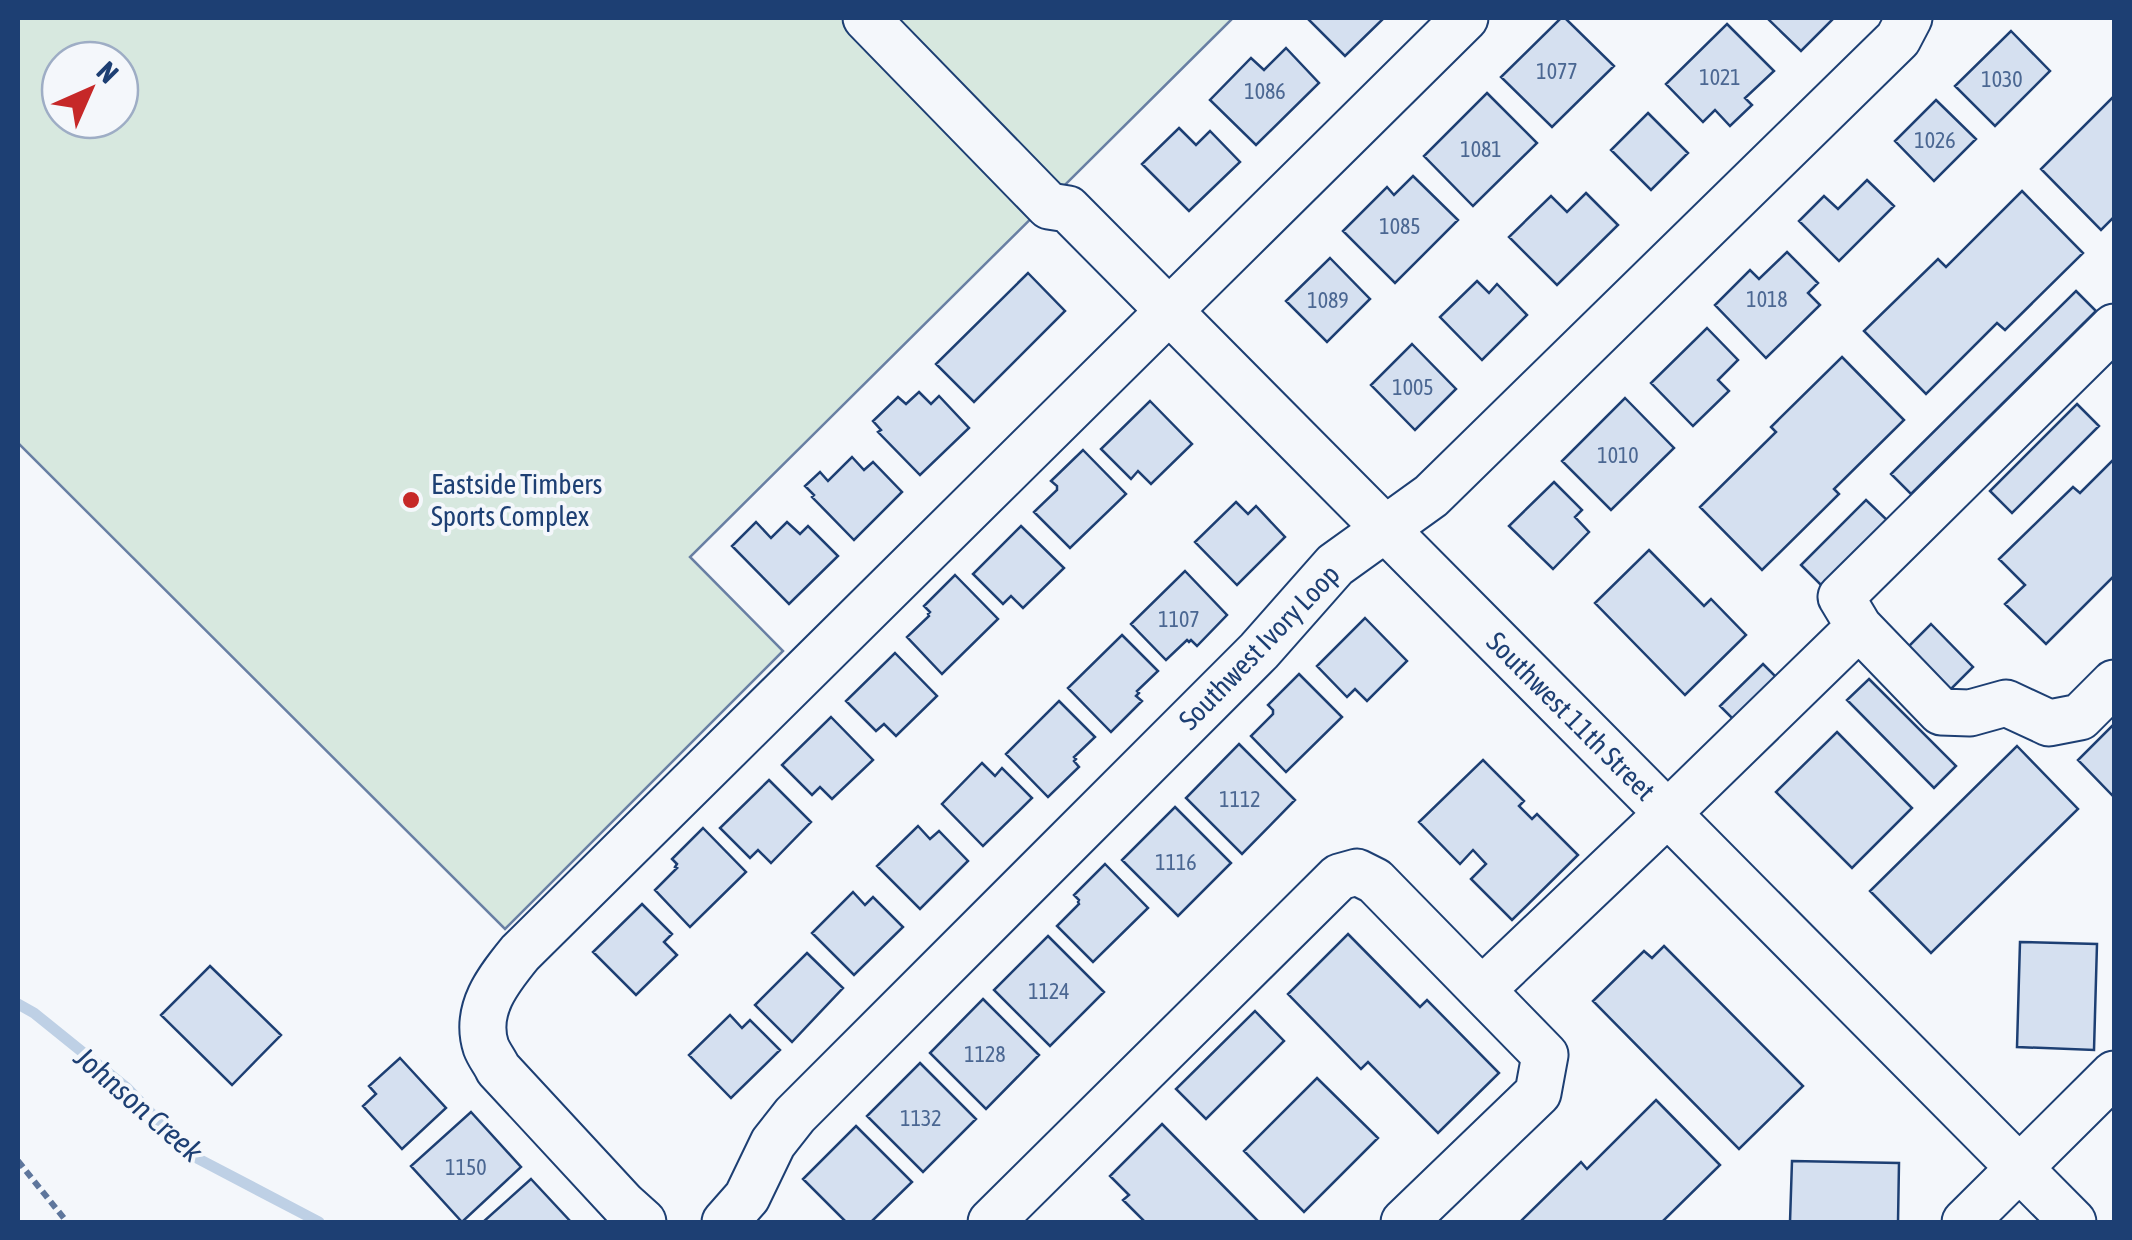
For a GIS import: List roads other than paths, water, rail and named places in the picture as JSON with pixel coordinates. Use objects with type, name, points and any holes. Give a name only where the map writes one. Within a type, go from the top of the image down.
[{"type":"street","name":"Southwest 11th Street","points":[[866,18],[1048,206],[1068,209],[2073,1222]]},
{"type":"street","points":[[643,1222],[498,1069],[486,1046],[483,1014],[493,986],[520,952],[1465,18]]},
{"type":"street","name":"Southwest Ivory Loop","points":[[725,1222],[746,1196],[772,1144],[795,1115],[1259,652],[1335,565],[1431,496],[1898,38],[1908,18]]},
{"type":"street","points":[[2114,327],[1841,597],[1859,628],[1941,712],[1970,713],[2006,703],[2049,723],[2080,716],[2114,682]]},
{"type":"street","points":[[1482,990],[1859,628]]},
{"type":"street","points":[[992,1222],[1339,877],[1357,872],[1375,881],[1545,1054],[1538,1092],[1404,1222]]},
{"type":"street","points":[[1965,1222],[2114,1074]]},
{"type":"waterway","name":"Johnson Creek","points":[[18,1004],[127,1088],[191,1155],[319,1222]]},
{"type":"place","name":"Eastside Timbers Sports Complex","points":[[411,500]]}]
